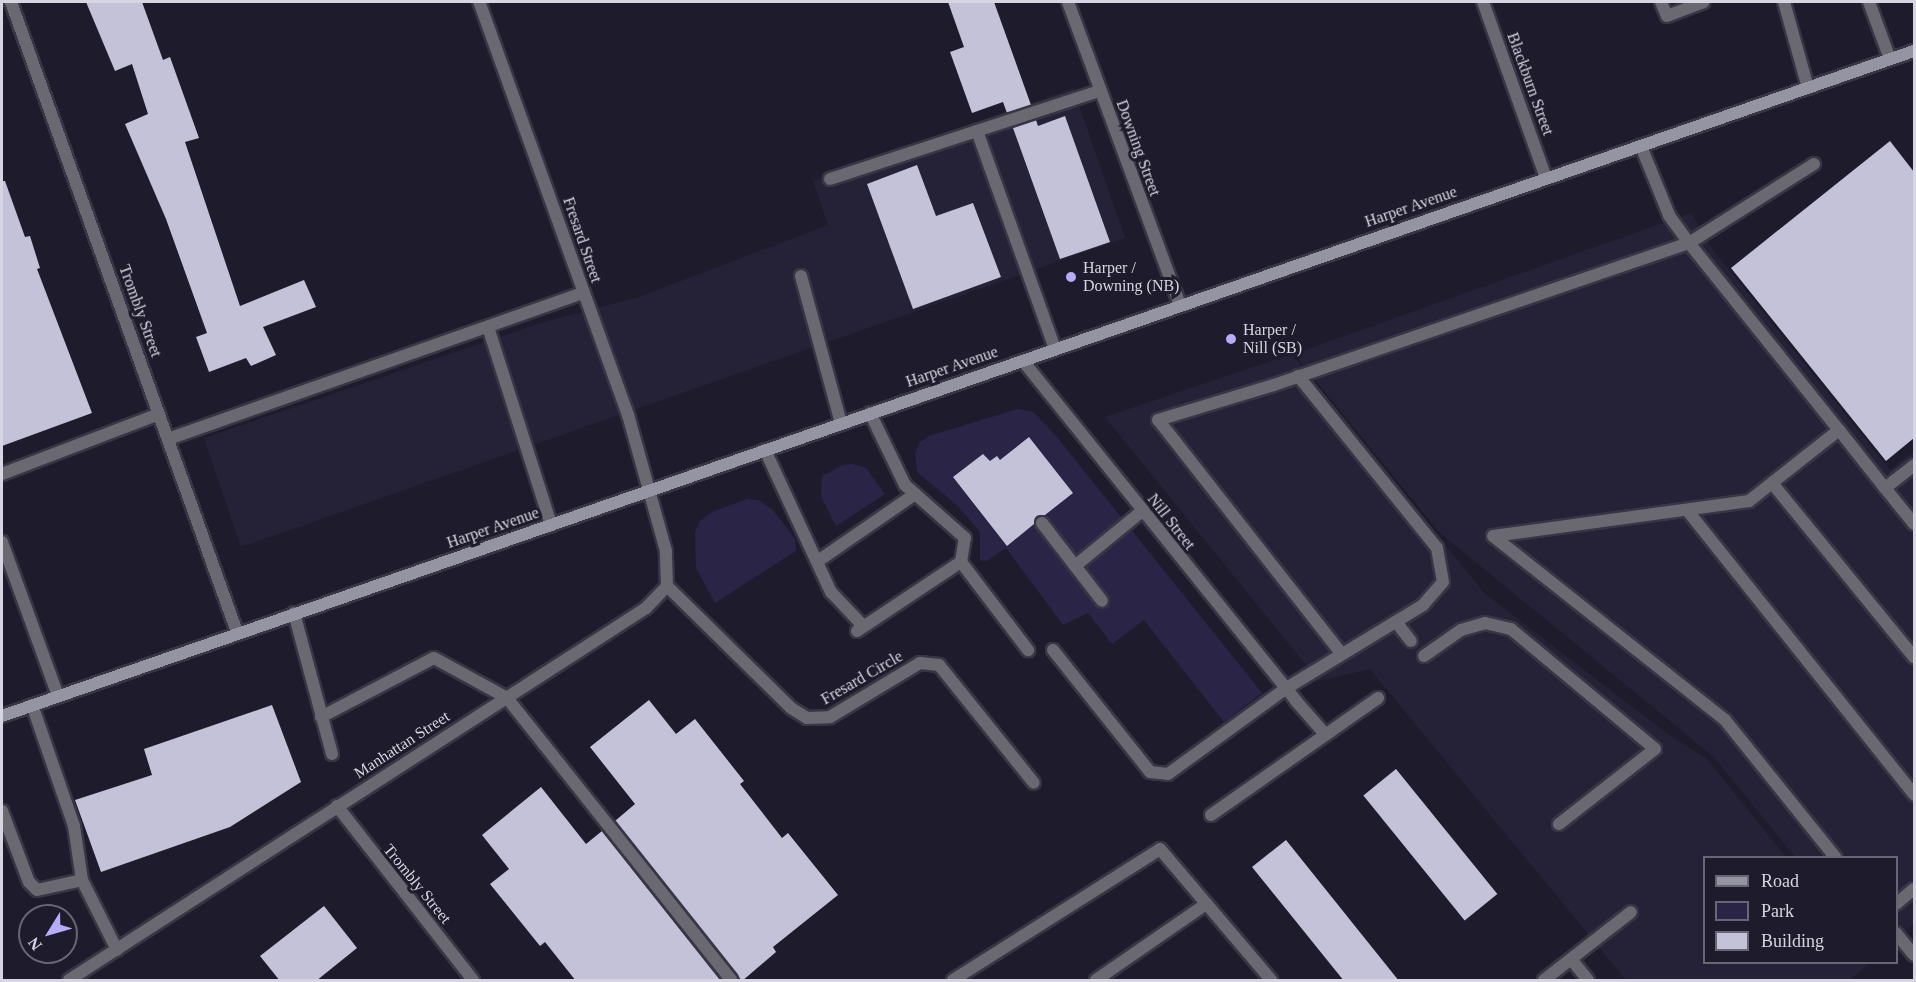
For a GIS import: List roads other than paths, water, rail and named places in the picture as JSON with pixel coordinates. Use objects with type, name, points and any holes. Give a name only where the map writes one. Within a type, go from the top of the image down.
[{"type":"main road","name":"Harper Avenue","points":[[2,716],[237,632],[1023,361],[1180,304],[1914,51]]},
{"type":"street","name":"Trombly Street","points":[[11,2],[237,632]]},
{"type":"street","name":"Fresard Street","points":[[480,2],[652,490]]},
{"type":"street","name":"Downing Street","points":[[1068,2],[1180,304]]},
{"type":"street","name":"Blackburn Street","points":[[1483,2],[1546,178]]},
{"type":"street","points":[[1662,2],[1667,16],[1703,2]]},
{"type":"street","points":[[1784,2],[1808,88]]},
{"type":"street","points":[[1869,2],[1890,59]]},
{"type":"street","points":[[830,180],[1100,91]]},
{"type":"street","points":[[977,131],[1055,349]]},
{"type":"street","points":[[1641,146],[1669,215],[1689,243],[1914,525]]},
{"type":"street","points":[[1341,653],[1158,420],[1298,376],[1689,243],[1814,164]]},
{"type":"street","points":[[801,276],[841,423]]},
{"type":"street","points":[[168,439],[583,293]]},
{"type":"street","points":[[488,327],[552,525]]},
{"type":"street","name":"Nill Street","points":[[1023,361],[1141,512],[1325,735]]},
{"type":"street","points":[[1053,650],[1150,772],[1168,774],[1285,689],[1423,605],[1443,582],[1437,548],[1298,376]]},
{"type":"street","points":[[870,413],[905,485],[965,538],[961,562],[1028,650]]},
{"type":"street","points":[[2,474],[159,414]]},
{"type":"street","points":[[1834,856],[1725,720],[1493,536],[1749,501],[1839,430]]},
{"type":"street","points":[[765,450],[831,592],[860,628],[961,562]]},
{"type":"street","points":[[1885,488],[1914,465]]},
{"type":"street","points":[[1772,483],[1914,657]]},
{"type":"street","points":[[652,490],[666,551],[667,586]]},
{"type":"street","points":[[818,561],[915,494]]},
{"type":"street","points":[[1687,510],[1914,794]]},
{"type":"street","points":[[1075,566],[1141,512]]},
{"type":"street","points":[[1042,524],[1102,601]]},
{"type":"street","points":[[2,542],[58,696]]},
{"type":"street","name":"Manhattan Street","points":[[69,981],[646,608],[667,586]]},
{"type":"street","name":"Fresard Circle","points":[[667,586],[791,708],[807,718],[830,717],[920,663],[939,665],[1034,783]]},
{"type":"street","points":[[294,614],[332,754]]},
{"type":"street","points":[[1396,622],[1411,641]]},
{"type":"street","points":[[1424,656],[1461,630],[1485,623],[1511,629],[1655,749],[1559,824]]},
{"type":"street","points":[[321,717],[434,658],[507,698],[731,981]]},
{"type":"street","points":[[1211,815],[1378,698]]},
{"type":"street","points":[[33,705],[74,826],[82,880],[117,950]]},
{"type":"street","name":"Trombly Street","points":[[337,806],[473,981]]},
{"type":"street","points":[[2,811],[29,882],[37,890],[82,880]]},
{"type":"street","points":[[953,981],[1160,849],[1268,977]]},
{"type":"street","points":[[1898,902],[1914,889]]},
{"type":"street","points":[[1096,981],[1206,904]]},
{"type":"street","points":[[1544,981],[1631,912]]},
{"type":"street","points":[[1898,935],[1914,955]]},
{"type":"street","points":[[1571,959],[1588,981]]},
{"type":"place","name":"Harper / Downing (NB)","points":[[1071,277]]},
{"type":"place","name":"Harper / Nill (SB)","points":[[1231,339]]}]
